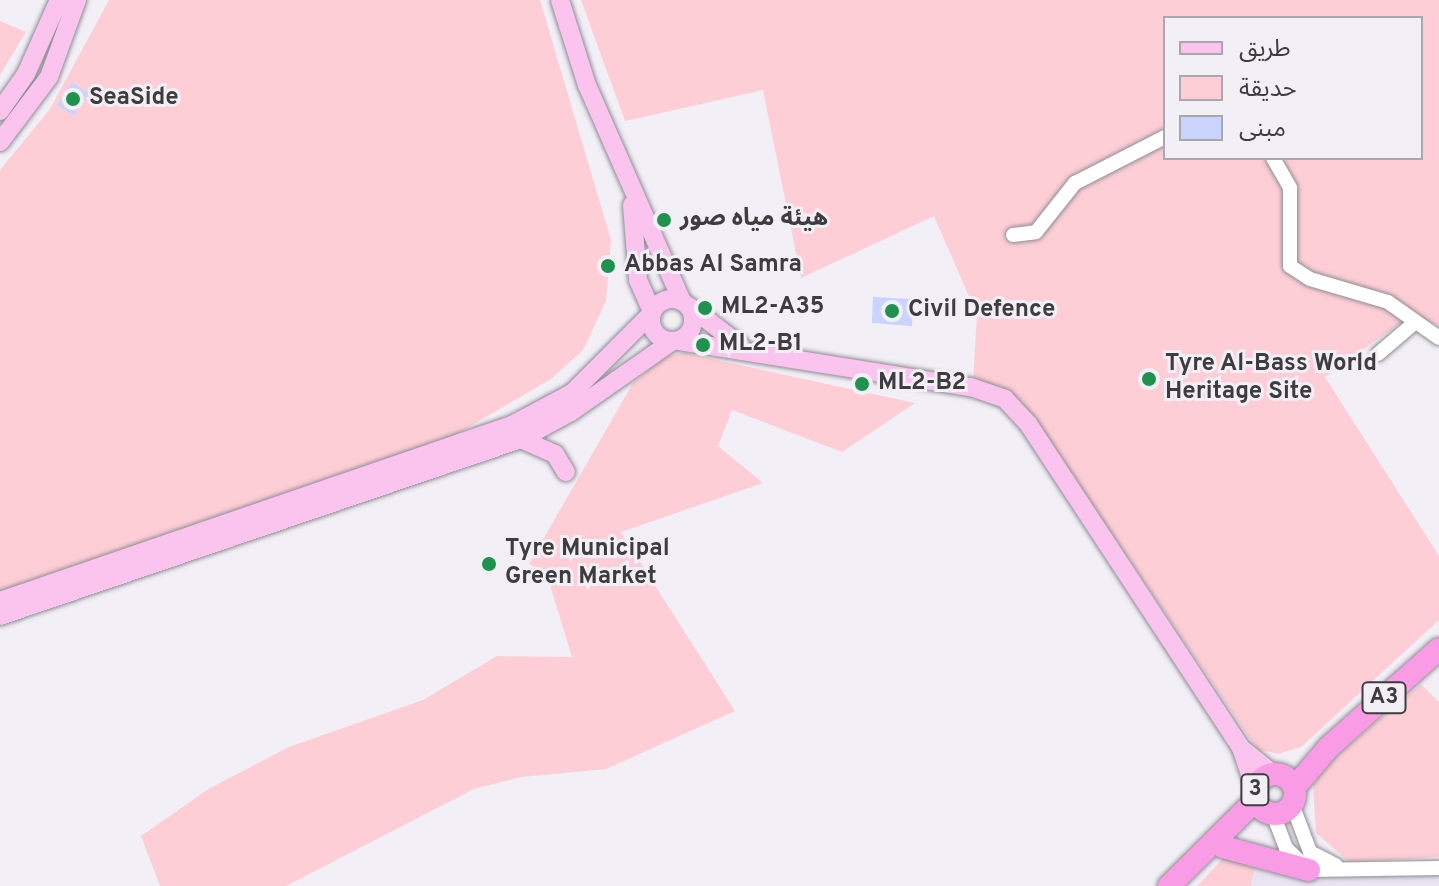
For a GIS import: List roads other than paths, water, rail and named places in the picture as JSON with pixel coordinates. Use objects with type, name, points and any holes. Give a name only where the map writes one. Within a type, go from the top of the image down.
[{"type":"highway","name":"A3","points":[[1169,886],[1439,649]]},
{"type":"highway","name":"A3","points":[[1199,859],[1223,847],[1273,794]]},
{"type":"highway","points":[[1223,847],[1309,870]]},
{"type":"main road","points":[[0,111],[26,74],[59,0]]},
{"type":"main road","points":[[0,142],[49,77],[77,0]]},
{"type":"main road","points":[[0,601],[474,448],[521,439],[693,327],[686,304],[630,186],[560,0]]},
{"type":"main road","points":[[630,186],[638,280],[652,312],[657,335],[675,341],[743,346],[820,366],[971,387],[1005,399],[1029,425],[1273,794]]},
{"type":"main road","points":[[0,616],[474,448],[572,393],[668,298],[686,304],[743,346]]},
{"type":"main road","points":[[521,439],[555,454],[566,472]]},
{"type":"street","points":[[1013,235],[1036,232],[1056,200],[1093,172],[1163,138]]},
{"type":"street","points":[[1274,160],[1290,188],[1290,266],[1310,279],[1388,302],[1412,325],[1439,338]]},
{"type":"street","points":[[1378,354],[1412,325]]},
{"type":"street","points":[[1273,794],[1310,852],[1340,866]]},
{"type":"street","points":[[1273,794],[1286,848],[1309,870],[1340,866],[1439,868]]},
{"type":"place","name":"SeaSide","points":[[73,99]]},
{"type":"place","name":"هيئة مياه صور","points":[[664,220]]},
{"type":"place","name":"Abbas Al Samra","points":[[608,266]]},
{"type":"place","name":"ML2-A35","points":[[705,308]]},
{"type":"place","name":"Civil Defence","points":[[892,311]]},
{"type":"place","name":"ML2-B1","points":[[703,345]]},
{"type":"place","name":"Tyre Al-Bass World Heritage Site","points":[[1149,379]]},
{"type":"place","name":"ML2-B2","points":[[862,384]]},
{"type":"place","name":"Tyre Municipal Green Market","points":[[489,564]]}]
